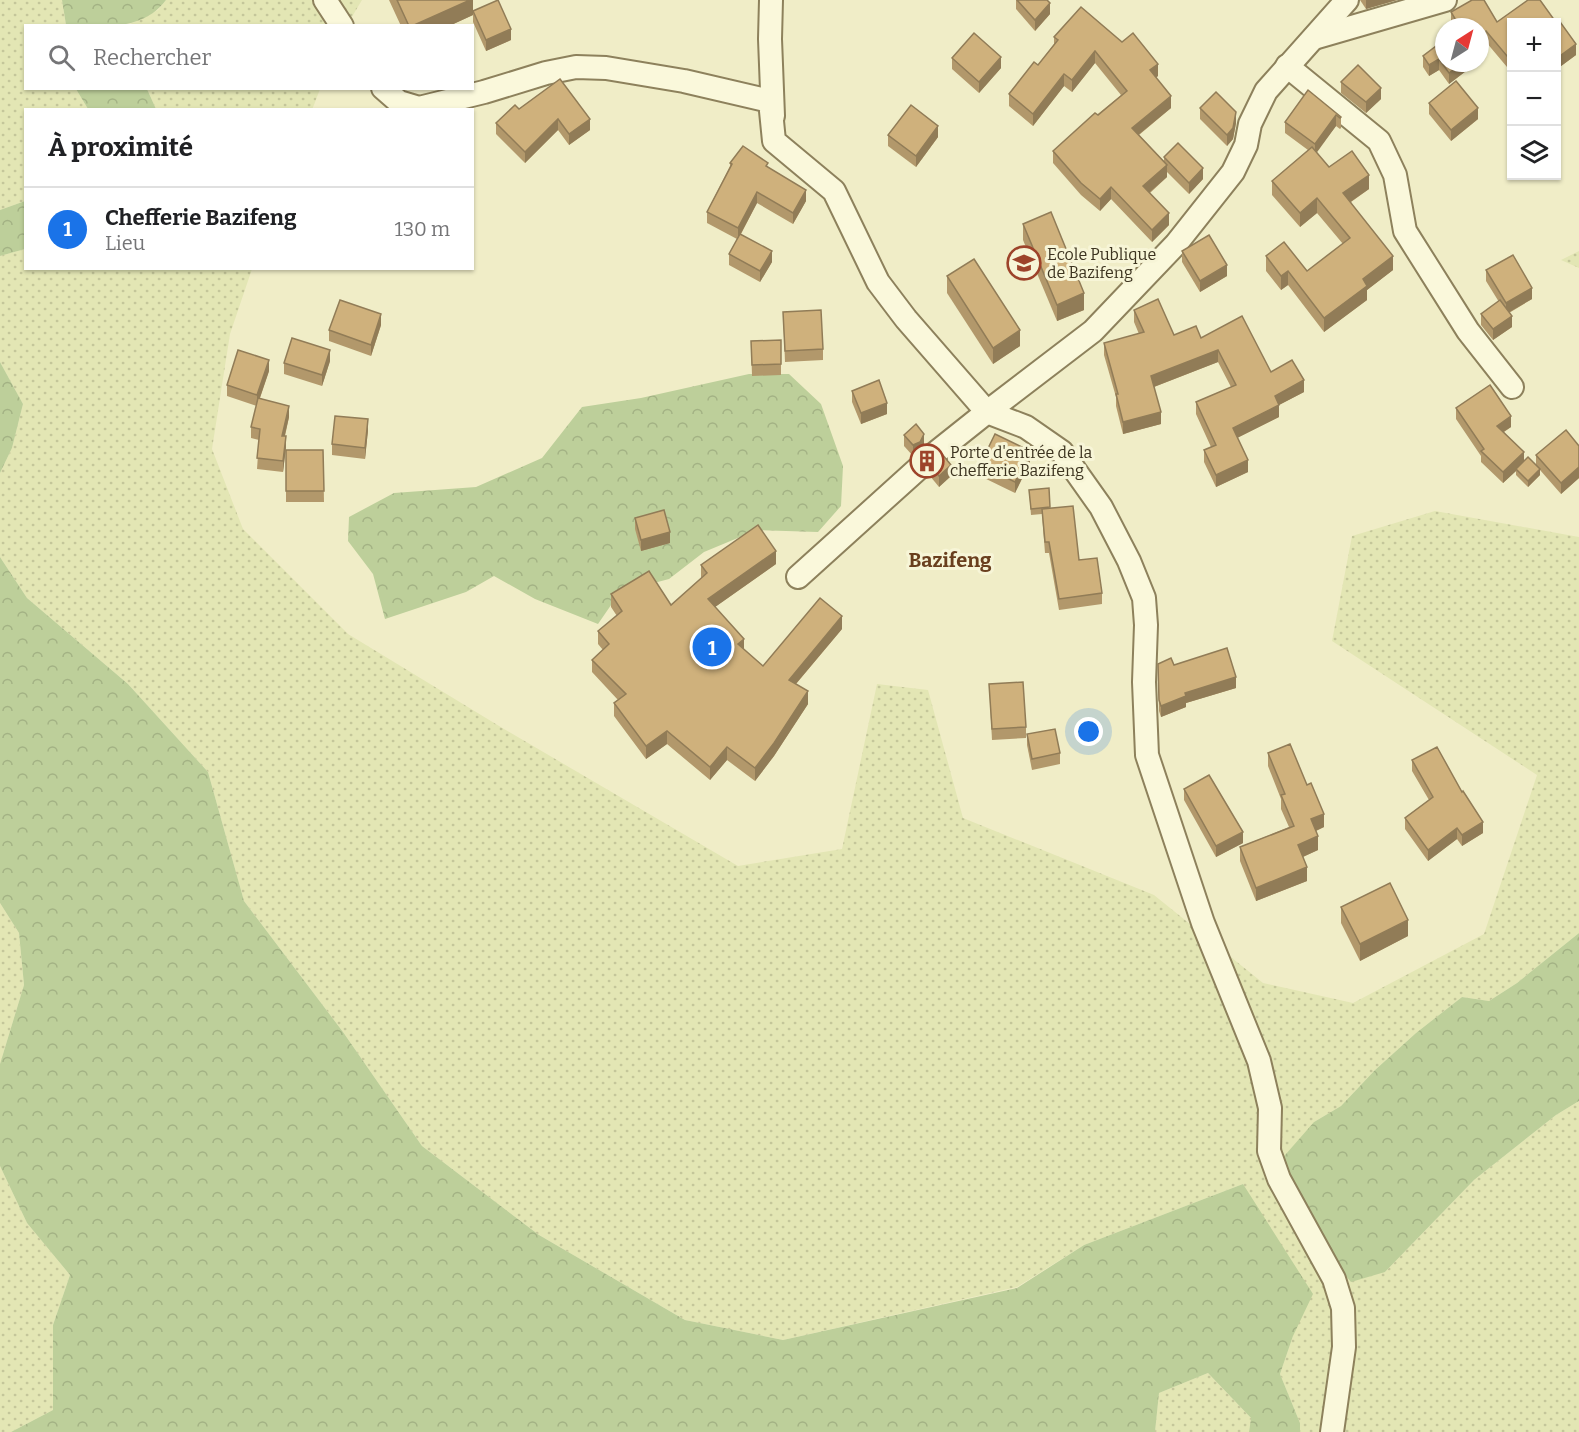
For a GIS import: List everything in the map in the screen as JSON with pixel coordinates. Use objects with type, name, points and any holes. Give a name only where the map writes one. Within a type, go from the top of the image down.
[{"type":"street","points":[[325,0],[341,24]]},
{"type":"street","points":[[771,0],[770,39],[774,141]]},
{"type":"street","points":[[798,577],[927,461],[1093,331],[1176,244],[1233,172],[1246,145],[1250,124],[1266,91],[1347,0]]},
{"type":"street","points":[[1314,38],[1445,0]]},
{"type":"street","points":[[1287,66],[1379,141],[1395,175],[1405,231],[1468,331],[1512,387]]},
{"type":"street","points":[[385,90],[399,102],[419,108],[576,67],[606,68],[684,81],[770,100],[774,141],[834,191],[878,282],[906,319],[987,412],[1026,427],[1062,452],[1101,507],[1130,561],[1144,598],[1147,755],[1203,923],[1259,1061],[1270,1108],[1269,1151],[1279,1179],[1334,1279],[1343,1308],[1344,1347],[1332,1432]]},
{"type":"green space","points":[[0,0],[62,0],[66,24],[24,24],[24,90],[77,90],[87,108],[24,108],[24,201],[0,210]]},
{"type":"green space","points":[[62,0],[166,0],[145,18],[125,24],[66,24]]},
{"type":"green space","points":[[166,0],[362,0],[348,24],[130,24],[158,10]]},
{"type":"green space","points":[[77,90],[147,90],[156,108],[87,108]]},
{"type":"green space","points":[[147,90],[320,90],[313,108],[156,108]]},
{"type":"green space","points":[[24,201],[24,249],[0,256],[0,210]]},
{"type":"green space","points":[[24,249],[24,270],[252,270],[230,334],[212,449],[243,529],[348,634],[504,729],[738,866],[842,849],[877,684],[928,690],[963,818],[1154,895],[1263,983],[1353,1003],[1484,934],[1537,775],[1332,641],[1352,536],[1435,511],[1579,537],[1579,933],[1517,983],[1489,1001],[1462,997],[1416,1033],[1375,1070],[1341,1106],[1314,1122],[1385,1272],[1474,1180],[1556,1115],[1579,1101],[1579,1432],[1300,1432],[1300,1423],[1280,1374],[1293,1336],[1243,1184],[1084,1245],[1017,1287],[783,1340],[685,1320],[539,1235],[422,1146],[343,1032],[244,901],[208,772],[128,684],[27,598],[0,557],[0,473],[12,448],[23,404],[0,362],[0,256]]},
{"type":"green space","points":[[1579,251],[1579,268],[1561,260]]},
{"type":"green space","points":[[0,362],[23,404],[12,448],[0,473]]},
{"type":"green space","points":[[749,374],[789,374],[821,404],[843,466],[841,506],[818,532],[757,530],[704,552],[669,579],[620,592],[598,624],[535,599],[494,576],[466,592],[385,619],[373,574],[348,541],[349,517],[394,493],[476,487],[542,458],[582,407],[641,398]]},
{"type":"green space","points":[[0,557],[27,598],[128,684],[208,772],[244,901],[343,1032],[422,1146],[539,1235],[685,1320],[783,1340],[1017,1288],[1084,1245],[1243,1184],[1313,1294],[1293,1336],[1280,1374],[1300,1423],[1300,1432],[1249,1432],[1251,1418],[1208,1373],[1159,1393],[1155,1432],[11,1432],[53,1410],[53,1325],[70,1275],[27,1223],[0,1166],[0,1064],[24,985],[19,933],[0,903]]},
{"type":"green space","points":[[0,903],[19,933],[24,985],[0,1064]]},
{"type":"green space","points":[[1579,933],[1579,1101],[1556,1115],[1474,1180],[1385,1272],[1351,1282],[1328,1255],[1279,1162],[1314,1122],[1341,1106],[1375,1070],[1416,1033],[1462,997],[1489,1001],[1517,983]]},
{"type":"green space","points":[[0,1166],[27,1223],[70,1275],[53,1325],[53,1410],[11,1432],[0,1432]]},
{"type":"green space","points":[[1208,1373],[1251,1418],[1249,1432],[1155,1432],[1159,1393]]},
{"type":"building","points":[[397,0],[470,0],[416,24],[408,24]]},
{"type":"building","points":[[498,0],[511,29],[486,40],[473,11]]},
{"type":"building","points":[[1017,0],[1047,0],[1050,3],[1035,20]]},
{"type":"building","points":[[1472,0],[1484,0],[1497,22],[1528,0],[1540,0],[1553,18],[1507,18],[1507,56],[1489,35],[1489,18],[1455,18],[1451,12]]},
{"type":"building","points":[[1081,7],[1122,42],[1133,33],[1158,64],[1150,70],[1171,96],[1132,128],[1167,165],[1143,186],[1169,213],[1152,230],[1111,187],[1100,199],[1081,183],[1053,151],[1095,113],[1098,115],[1127,91],[1095,51],[1072,80],[1064,74],[1033,114],[1009,94],[1034,62],[1038,65],[1058,40],[1054,37]]},
{"type":"building","points":[[1561,23],[1576,44],[1561,55]]},
{"type":"building","points":[[974,33],[1001,57],[979,82],[952,58]]},
{"type":"building","points":[[1435,47],[1435,61],[1429,65],[1423,56]]},
{"type":"building","points":[[1358,65],[1381,88],[1366,102],[1341,82]]},
{"type":"building","points":[[560,79],[590,119],[569,134],[558,119],[525,152],[496,123],[515,105],[519,109]]},
{"type":"building","points":[[1456,81],[1478,108],[1451,130],[1429,103]]},
{"type":"building","points":[[1308,90],[1341,117],[1336,115],[1315,144],[1285,122]]},
{"type":"building","points":[[1216,92],[1236,112],[1233,128],[1227,135],[1200,108]]},
{"type":"building","points":[[911,105],[938,126],[916,156],[888,135]]},
{"type":"building","points":[[1178,143],[1203,168],[1189,183],[1164,157]]},
{"type":"building","points":[[743,146],[768,163],[766,166],[806,190],[793,213],[757,192],[738,228],[707,212],[732,164],[730,163]]},
{"type":"building","points":[[1312,147],[1329,167],[1352,151],[1369,175],[1343,193],[1393,256],[1363,279],[1367,286],[1324,318],[1288,271],[1281,276],[1266,256],[1284,242],[1307,271],[1350,238],[1317,198],[1300,213],[1272,181]]},
{"type":"building","points":[[1051,212],[1084,293],[1057,305],[1023,224]]},
{"type":"building","points":[[740,234],[772,251],[760,271],[729,254]]},
{"type":"building","points":[[1209,235],[1227,265],[1200,281],[1182,251]]},
{"type":"building","points":[[1513,255],[1532,288],[1506,303],[1486,270]]},
{"type":"building","points":[[974,259],[1020,330],[993,348],[947,276]]},
{"type":"building","points":[[1158,299],[1174,335],[1196,326],[1201,338],[1242,316],[1271,372],[1292,360],[1304,380],[1275,396],[1279,405],[1233,428],[1248,460],[1216,475],[1204,450],[1216,445],[1196,402],[1236,385],[1218,350],[1151,376],[1161,412],[1123,422],[1104,343],[1144,332],[1134,310]]},
{"type":"building","points":[[340,300],[381,314],[371,345],[329,330]]},
{"type":"building","points":[[1500,300],[1512,316],[1493,329],[1481,314]]},
{"type":"building","points":[[821,310],[823,349],[785,351],[783,312]]},
{"type":"building","points":[[292,338],[330,350],[322,375],[284,363]]},
{"type":"building","points":[[781,340],[781,364],[752,365],[751,341]]},
{"type":"building","points":[[238,350],[269,360],[257,395],[227,385]]},
{"type":"building","points":[[879,380],[887,403],[861,413],[852,391]]},
{"type":"building","points":[[1490,385],[1511,416],[1497,426],[1524,452],[1503,472],[1481,451],[1484,449],[1456,408]]},
{"type":"building","points":[[258,398],[289,406],[282,436],[286,436],[283,461],[257,458],[260,429],[251,427]]},
{"type":"building","points":[[335,416],[368,419],[365,448],[332,444]]},
{"type":"building","points":[[916,424],[924,434],[920,442],[913,445],[904,435]]},
{"type":"building","points":[[1566,430],[1579,446],[1579,467],[1561,483],[1536,455]]},
{"type":"building","points":[[995,434],[1030,451],[1015,482],[980,465]]},
{"type":"building","points":[[286,450],[323,450],[324,491],[286,491]]},
{"type":"building","points":[[942,454],[951,465],[939,476],[930,465],[934,457]]},
{"type":"building","points":[[1528,457],[1540,469],[1528,481],[1516,469]]},
{"type":"building","points":[[1049,488],[1050,507],[1031,509],[1029,490]]},
{"type":"building","points":[[1073,506],[1079,560],[1097,558],[1102,593],[1059,599],[1049,542],[1045,542],[1042,509]]},
{"type":"building","points":[[664,510],[670,532],[641,540],[635,518]]},
{"type":"building","points":[[758,525],[776,551],[708,599],[744,639],[738,644],[763,666],[820,598],[842,616],[789,680],[808,691],[755,768],[727,747],[710,767],[667,731],[646,746],[614,703],[626,694],[592,660],[609,644],[598,631],[622,611],[611,594],[649,571],[671,605],[707,573],[701,565]]},
{"type":"building","points":[[1227,648],[1236,677],[1185,693],[1186,696],[1161,706],[1158,664],[1171,658],[1174,665]]},
{"type":"building","points":[[1023,682],[1026,727],[992,729],[989,684]]},
{"type":"building","points":[[1055,729],[1060,753],[1032,759],[1027,734]]},
{"type":"building","points":[[1290,744],[1307,785],[1311,783],[1324,814],[1311,819],[1318,836],[1298,845],[1307,867],[1256,888],[1240,847],[1294,826],[1281,795],[1285,794],[1268,753]]},
{"type":"building","points":[[1437,747],[1462,792],[1483,822],[1462,835],[1457,828],[1428,850],[1405,818],[1433,797],[1412,760]]},
{"type":"building","points":[[1209,775],[1243,832],[1216,846],[1184,789]]},
{"type":"building","points":[[1390,883],[1408,920],[1360,944],[1341,907]]},
{"type":"place","name":"Ecole Publique de Bazifeng","points":[[1024,263]]},
{"type":"place","name":"Porte d'entrée de la chefferie Bazifeng","points":[[927,461]]},
{"type":"place","name":"Chefferie Bazifeng","points":[[712,647]]},
{"type":"district","name":"Bazifeng","points":[[950,560]]}]
